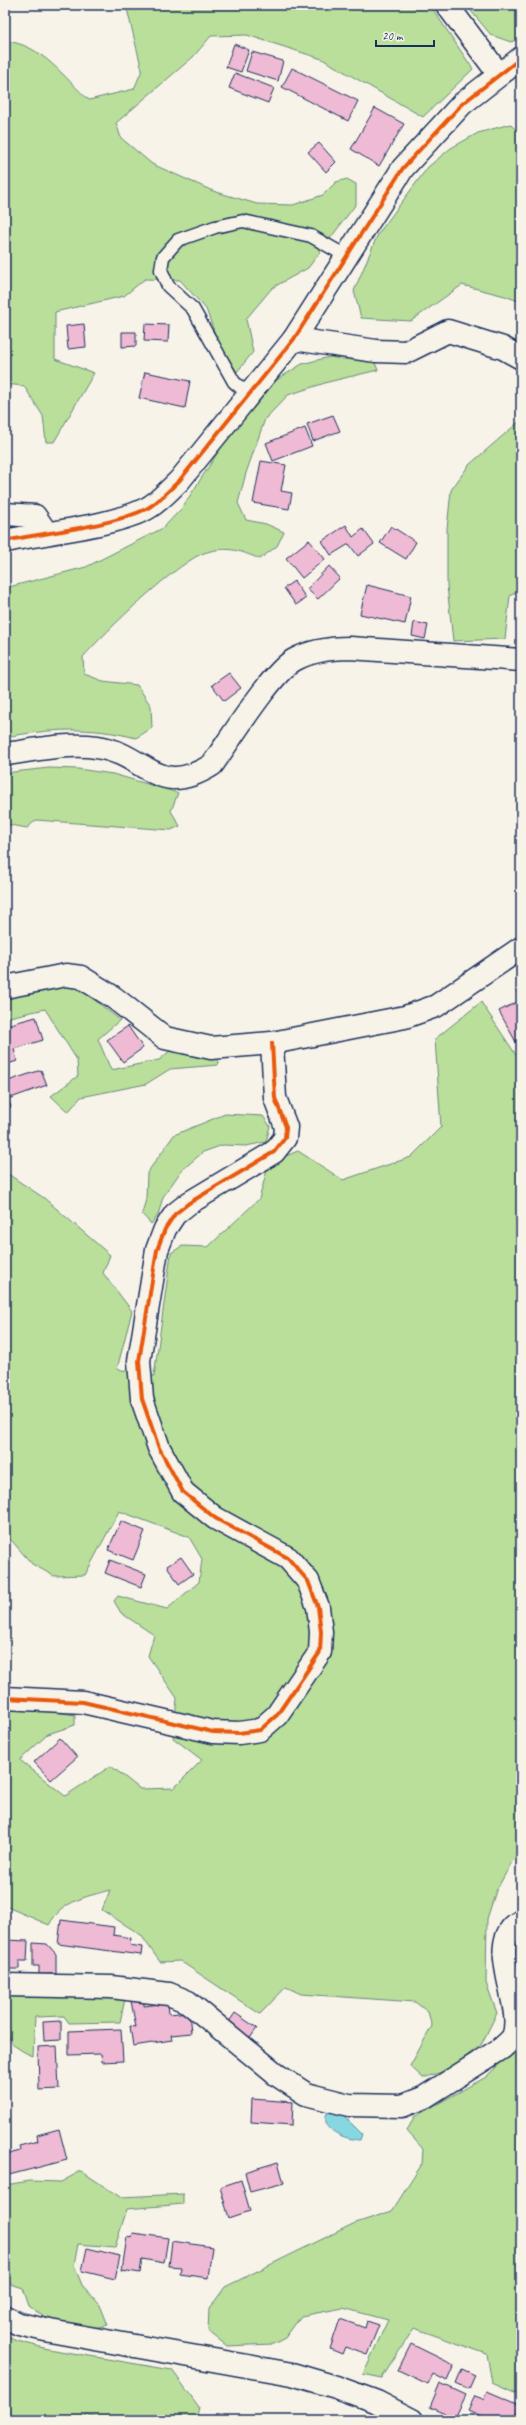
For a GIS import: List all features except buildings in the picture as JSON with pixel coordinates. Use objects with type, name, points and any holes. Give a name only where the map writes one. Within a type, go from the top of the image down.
[{"type":"street","points":[[447,5],[498,73]]},
{"type":"street","points":[[5,541],[46,532],[108,522],[147,508],[179,481],[294,339],[403,168],[456,109],[498,73],[521,58]]},
{"type":"street","points":[[294,339],[376,351],[406,352],[448,331],[503,348],[521,358]]},
{"type":"street","points":[[5,514],[35,516],[46,532]]},
{"type":"street","points":[[5,754],[73,746],[98,747],[119,753],[158,776],[180,779],[197,774],[212,765],[275,677],[294,660],[325,649],[350,648],[521,660]]},
{"type":"street","points":[[5,987],[66,975],[80,977],[113,997],[165,1038],[211,1048],[272,1043],[405,1017],[436,1006],[521,948]]},
{"type":"street","points":[[5,1698],[84,1702],[213,1732],[239,1733],[260,1730],[278,1715],[320,1652],[321,1632],[318,1607],[308,1581],[288,1558],[215,1518],[183,1492],[159,1448],[142,1399],[139,1361],[157,1250],[165,1229],[175,1214],[189,1203],[274,1152],[285,1138],[286,1127],[275,1098],[272,1043]]},
{"type":"street","points":[[5,1985],[111,1987],[168,1994],[188,2002],[277,2076],[306,2094],[349,2105],[402,2106],[423,2098],[502,2048],[512,2037],[516,2006],[506,1957],[505,1944],[514,1925],[521,1921]]},
{"type":"street","points":[[5,2317],[20,2324],[50,2331],[292,2374],[370,2400],[412,2420]]},
{"type":"lane","points":[[248,394],[234,382],[193,309],[168,286],[161,270],[163,257],[178,240],[215,227],[243,221],[311,236],[346,256]]},
{"type":"green space","points":[[126,5],[430,5],[473,69],[423,117],[322,59],[247,35],[211,36],[193,57],[116,123],[121,138],[152,164],[213,191],[257,204],[293,205],[323,195],[336,182],[347,179],[356,184],[356,204],[308,268],[272,288],[246,319],[253,352],[237,372],[218,342],[206,309],[180,280],[145,279],[124,296],[55,312],[55,359],[94,373],[54,442],[46,442],[43,416],[24,386],[5,384],[5,41],[18,43],[41,55],[61,72],[89,100],[134,89],[142,70]]},
{"type":"green space","points":[[466,5],[521,5],[521,38],[511,42],[491,35]]},
{"type":"green space","points":[[510,124],[521,135],[521,302],[505,296],[462,285],[411,321],[361,318],[354,291],[378,234],[428,167],[451,148],[478,133]]},
{"type":"green space","points":[[329,357],[375,363],[378,370],[328,382],[288,395],[265,419],[246,473],[238,503],[246,520],[266,524],[284,532],[277,546],[260,559],[228,549],[215,550],[195,557],[179,568],[143,598],[124,615],[83,657],[84,674],[103,681],[137,685],[151,706],[152,728],[136,738],[119,734],[86,730],[38,732],[5,737],[5,588],[86,567],[163,528],[182,508],[231,432],[252,404],[278,379],[302,364]]},
{"type":"green space","points":[[521,420],[521,589],[510,596],[505,639],[453,641],[447,586],[447,529],[451,490],[469,465]]},
{"type":"green space","points":[[49,768],[78,769],[113,774],[178,793],[171,811],[180,826],[171,830],[36,820],[27,828],[5,824],[5,776],[13,772]]},
{"type":"green space","points":[[64,984],[82,990],[120,1020],[98,1039],[111,1070],[159,1060],[171,1050],[219,1056],[218,1065],[170,1069],[146,1084],[81,1097],[68,1112],[51,1096],[78,1076],[77,1060],[45,1009],[5,1018],[5,995]]},
{"type":"green space","points":[[481,1002],[516,1055],[521,1057],[521,1853],[513,1860],[496,1891],[487,1919],[486,1983],[497,2013],[481,2045],[448,2070],[423,2078],[410,2066],[432,2026],[428,2012],[415,2002],[301,1994],[286,1987],[260,2014],[180,1961],[160,1962],[141,1935],[102,1910],[110,1890],[83,1898],[67,1905],[60,1910],[49,1925],[5,1906],[5,1710],[32,1708],[75,1715],[75,1725],[48,1734],[20,1760],[65,1796],[111,1766],[140,1789],[174,1788],[202,1760],[173,1738],[177,1698],[148,1656],[154,1635],[121,1613],[114,1601],[118,1596],[167,1609],[199,1582],[202,1559],[189,1537],[119,1511],[85,1575],[54,1576],[32,1564],[5,1533],[5,1172],[44,1198],[110,1255],[103,1273],[132,1311],[117,1369],[154,1376],[171,1253],[182,1246],[208,1247],[259,1199],[269,1163],[298,1151],[343,1180],[411,1157],[441,1127],[435,1039]]},
{"type":"green space","points":[[225,1114],[263,1116],[270,1126],[266,1142],[246,1146],[223,1145],[203,1152],[181,1171],[163,1197],[158,1215],[151,1224],[142,1214],[146,1199],[147,1173],[174,1135]]},
{"type":"green space","points":[[5,1994],[125,1999],[120,2022],[69,2023],[64,2016],[35,2017],[33,2056],[22,2051],[10,2039],[5,2025]]},
{"type":"green space","points":[[521,2043],[521,2396],[492,2383],[487,2354],[414,2328],[382,2378],[363,2374],[388,2320],[343,2308],[301,2316],[285,2338],[273,2344],[227,2346],[208,2331],[209,2309],[225,2287],[353,2224],[392,2211],[422,2164],[423,2149],[407,2131],[414,2117],[486,2077]]},
{"type":"green space","points":[[81,2171],[120,2197],[183,2194],[183,2204],[127,2209],[115,2247],[78,2244],[74,2265],[82,2285],[100,2305],[108,2325],[85,2330],[44,2317],[29,2306],[23,2288],[5,2282],[5,2185],[29,2181],[61,2182]]},
{"type":"green space","points":[[5,2334],[14,2340],[48,2349],[172,2370],[199,2407],[196,2420],[101,2420],[87,2415],[84,2420],[13,2420],[5,2406]]},
{"type":"water","points":[[335,2111],[344,2116],[362,2134],[360,2140],[342,2136],[330,2129],[326,2119],[327,2113]]},
{"type":"cycle path","points":[[5,541],[96,525],[114,520],[146,509],[163,496],[179,481],[294,339],[403,168],[462,104],[521,58]]},
{"type":"cycle path","points":[[5,1698],[83,1702],[213,1732],[239,1733],[260,1730],[277,1715],[320,1652],[321,1632],[318,1607],[308,1581],[288,1558],[215,1518],[183,1492],[159,1448],[142,1399],[139,1361],[157,1250],[165,1229],[175,1214],[189,1203],[274,1152],[285,1138],[286,1127],[275,1098],[272,1043]]}]
